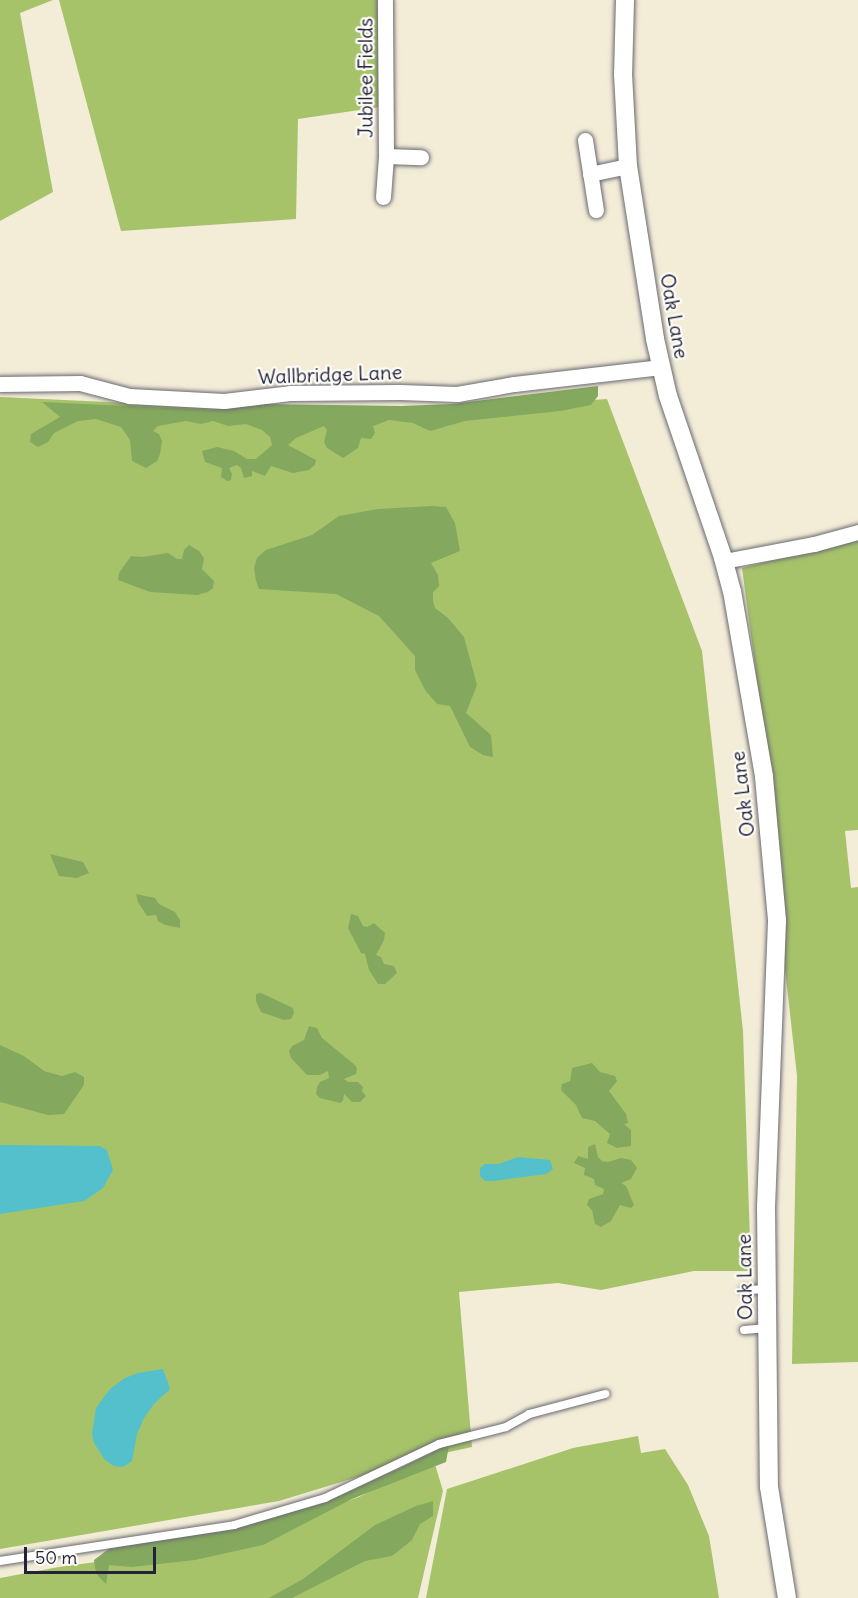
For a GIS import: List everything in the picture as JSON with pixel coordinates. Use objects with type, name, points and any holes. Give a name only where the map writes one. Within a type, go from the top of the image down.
[{"type":"street","name":"Jubilee Fields","points":[[383,197],[387,156],[385,0]]},
{"type":"street","name":"Oak Lane","points":[[625,0],[623,74],[628,166],[661,367],[724,561],[746,662],[764,777],[777,921],[766,1196],[769,1487],[787,1598]]},
{"type":"street","points":[[585,140],[596,210]]},
{"type":"street","name":"Jubilee Fields","points":[[387,156],[421,157]]},
{"type":"street","points":[[590,174],[628,166]]},
{"type":"street","name":"Wallbridge Lane","points":[[0,384],[80,383],[129,396],[225,401],[290,393],[457,394],[514,384],[661,367]]},
{"type":"street","points":[[724,561],[814,544],[858,532]]},
{"type":"lane","points":[[744,1290],[767,1289]]},
{"type":"lane","points":[[744,1330],[767,1328]]},
{"type":"lane","points":[[0,1560],[234,1525],[325,1498],[439,1444],[506,1427],[529,1414],[605,1394]]},
{"type":"green space","points":[[0,0],[53,0],[20,13],[53,192],[0,221]]},
{"type":"green space","points":[[59,0],[380,0],[380,107],[298,119],[296,219],[121,231]]},
{"type":"green space","points":[[598,386],[598,396],[591,405],[560,411],[465,421],[430,431],[413,423],[389,420],[373,426],[375,433],[371,439],[361,438],[358,448],[343,458],[327,448],[324,442],[327,430],[324,426],[296,438],[288,445],[316,460],[315,465],[309,470],[293,473],[271,466],[265,476],[252,471],[252,476],[244,478],[241,468],[237,465],[229,468],[232,474],[231,480],[227,481],[221,477],[222,468],[205,462],[202,451],[217,447],[234,451],[247,459],[256,459],[272,445],[270,437],[262,430],[246,424],[228,426],[213,421],[201,424],[186,421],[158,426],[153,431],[159,434],[162,441],[160,454],[157,461],[146,468],[132,461],[130,440],[121,427],[96,419],[78,421],[54,433],[48,442],[38,447],[30,442],[31,434],[60,417],[42,402],[213,410],[263,404],[401,406],[452,404]]},
{"type":"green space","points":[[0,397],[388,415],[607,399],[702,651],[743,1031],[751,1271],[694,1271],[601,1290],[558,1283],[459,1292],[472,1447],[413,1460],[279,1501],[0,1549]]},
{"type":"green space","points":[[446,507],[455,523],[460,551],[431,563],[438,575],[439,586],[433,592],[433,601],[435,608],[448,618],[464,637],[477,685],[466,713],[491,735],[493,757],[483,755],[470,747],[450,706],[437,704],[425,690],[415,670],[415,656],[379,616],[336,594],[259,589],[256,581],[254,568],[257,558],[266,550],[312,535],[339,516],[378,509]]},
{"type":"green space","points":[[858,539],[858,830],[845,831],[851,888],[858,887],[858,1362],[792,1364],[797,1076],[768,817],[774,808],[742,568]]},
{"type":"green space","points":[[189,545],[199,551],[204,558],[202,569],[214,581],[213,588],[208,592],[197,595],[150,592],[118,580],[119,573],[131,556],[142,557],[168,553],[177,559],[182,559],[184,550]]},
{"type":"green space","points":[[50,854],[83,862],[89,873],[77,878],[59,876]]},
{"type":"green space","points":[[136,894],[155,898],[159,904],[175,912],[180,920],[180,928],[165,925],[158,921],[156,915],[147,916]]},
{"type":"green space","points":[[351,914],[358,916],[363,926],[367,927],[374,923],[385,933],[376,955],[381,957],[384,964],[394,966],[397,973],[385,984],[378,984],[369,970],[365,954],[361,953],[348,928]]},
{"type":"green space","points":[[261,993],[293,1008],[294,1013],[291,1019],[284,1020],[261,1012],[256,1001],[256,994]]},
{"type":"green space","points":[[309,1026],[317,1028],[322,1038],[355,1065],[356,1074],[344,1079],[348,1082],[358,1082],[363,1087],[362,1091],[366,1096],[360,1102],[352,1102],[344,1094],[343,1101],[340,1103],[320,1098],[316,1094],[317,1087],[320,1082],[329,1078],[328,1071],[320,1075],[307,1075],[291,1058],[289,1051],[292,1046],[304,1040]]},
{"type":"green space","points":[[0,1045],[24,1056],[44,1071],[62,1076],[75,1072],[84,1077],[84,1085],[64,1114],[48,1115],[0,1102]]},
{"type":"green space","points":[[592,1063],[600,1072],[615,1076],[617,1081],[609,1091],[626,1114],[628,1123],[624,1124],[631,1130],[631,1146],[617,1148],[607,1143],[610,1134],[595,1121],[582,1118],[576,1105],[561,1090],[562,1084],[570,1081],[572,1068]]},
{"type":"green space","points":[[595,1144],[598,1157],[602,1161],[608,1162],[621,1158],[631,1160],[637,1168],[631,1179],[621,1183],[626,1186],[634,1205],[631,1208],[620,1205],[611,1221],[601,1227],[595,1224],[592,1210],[587,1205],[589,1199],[603,1194],[604,1189],[595,1185],[594,1179],[584,1175],[585,1168],[574,1163],[578,1156],[588,1159],[588,1147]]},
{"type":"green space","points":[[638,1436],[641,1453],[665,1449],[688,1485],[709,1536],[719,1598],[426,1598],[447,1489],[573,1448]]},
{"type":"green space","points":[[449,1445],[446,1462],[352,1499],[263,1545],[195,1560],[132,1567],[109,1565],[106,1584],[98,1576],[95,1568],[94,1560],[110,1548],[238,1527],[324,1503]]},
{"type":"green space","points":[[434,1461],[443,1491],[418,1598],[0,1598],[0,1578],[59,1567],[214,1546],[359,1497]]},
{"type":"green space","points":[[433,1501],[433,1516],[420,1524],[412,1540],[392,1556],[365,1561],[292,1598],[269,1598],[303,1579],[375,1525],[416,1506]]},
{"type":"water","points":[[0,1145],[100,1146],[107,1150],[113,1170],[103,1188],[84,1201],[0,1214]]},
{"type":"water","points":[[518,1157],[550,1160],[553,1169],[546,1174],[494,1181],[485,1181],[480,1176],[480,1168],[485,1164],[499,1164]]},
{"type":"water","points":[[163,1369],[170,1389],[154,1404],[144,1418],[137,1434],[132,1461],[123,1467],[114,1466],[105,1460],[94,1443],[92,1434],[96,1408],[110,1389],[125,1378],[138,1373]]}]
